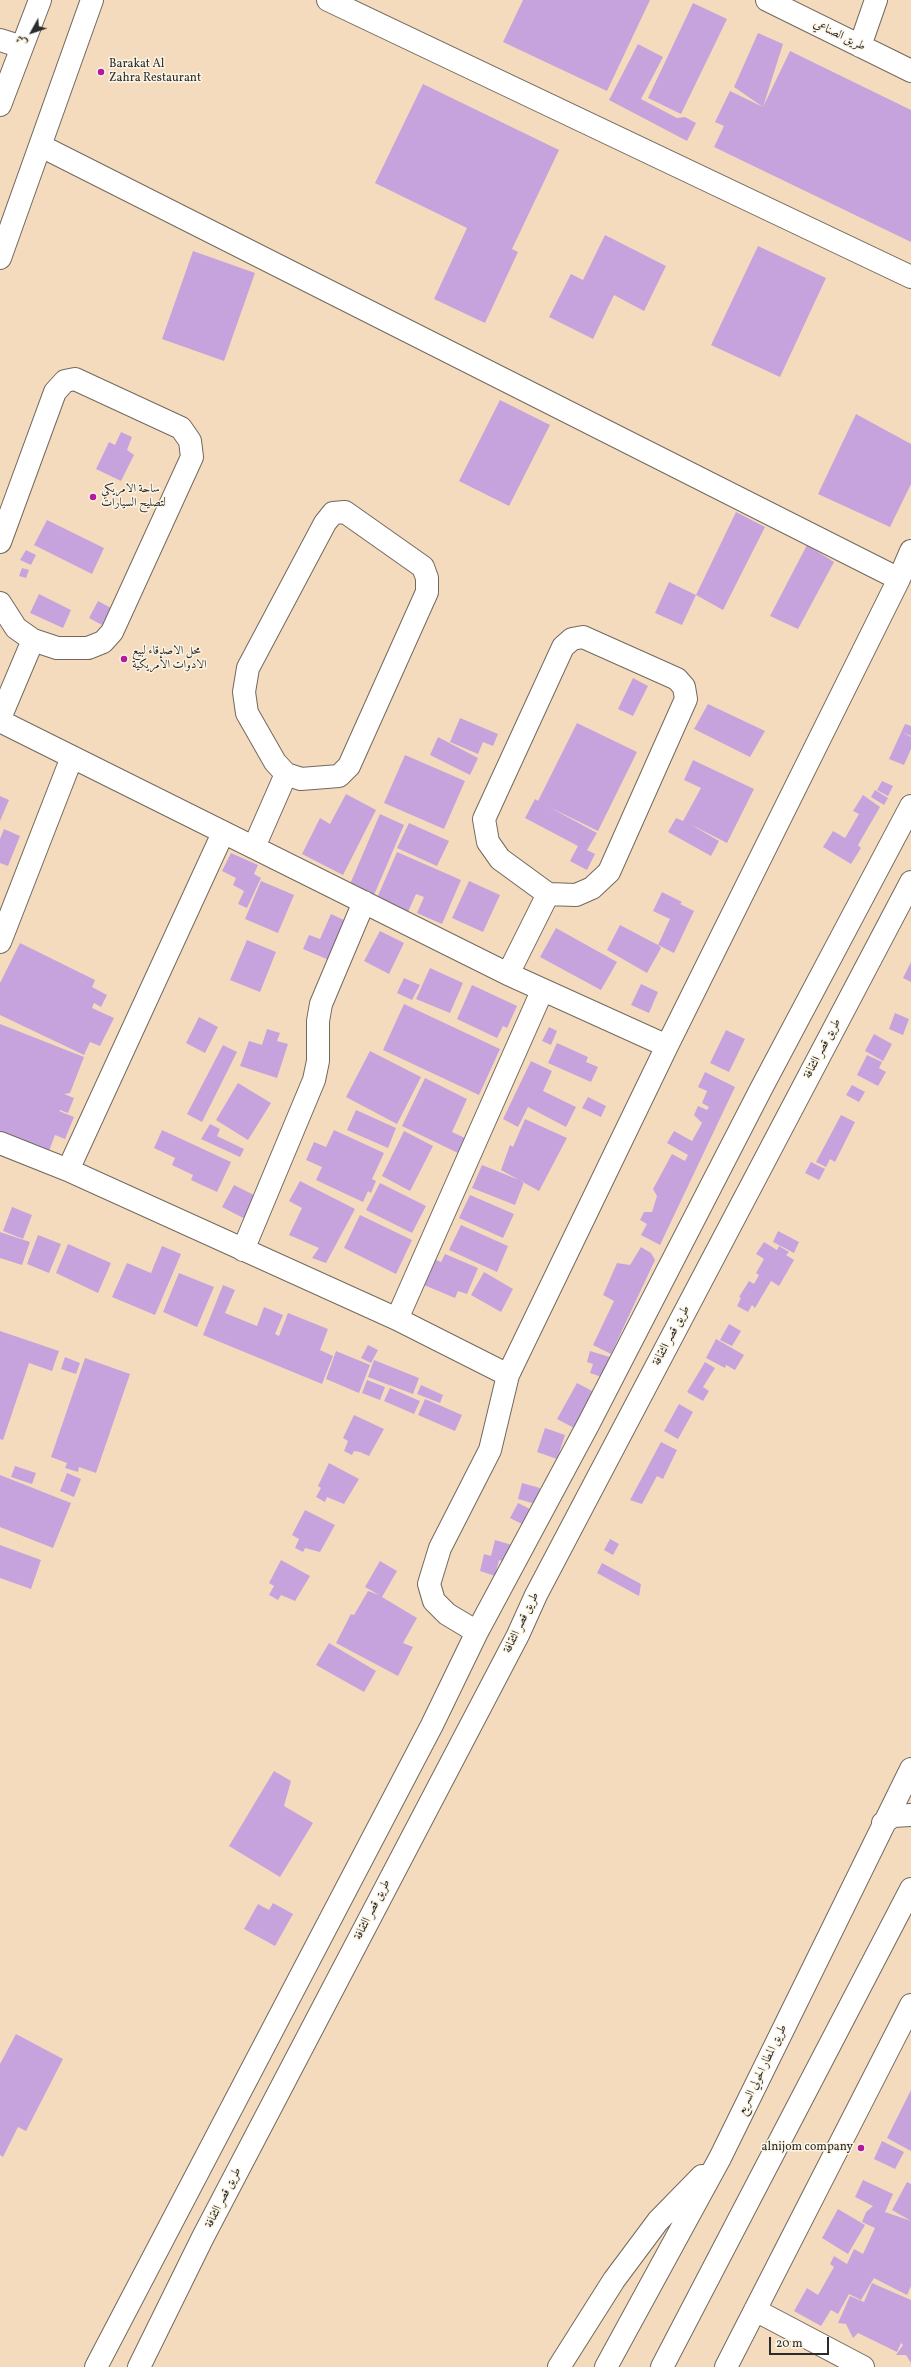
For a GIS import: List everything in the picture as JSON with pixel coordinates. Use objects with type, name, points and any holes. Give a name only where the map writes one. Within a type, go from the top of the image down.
[{"type":"main road","points":[[0,105],[40,0]]},
{"type":"main road","points":[[0,258],[92,0]]},
{"type":"main road","points":[[328,0],[911,277]]},
{"type":"main road","name":"طريق الصناعي","points":[[767,0],[911,71]]},
{"type":"main road","points":[[860,46],[876,0]]},
{"type":"main road","points":[[0,40],[22,47]]},
{"type":"main road","points":[[41,146],[899,579]]},
{"type":"main road","points":[[0,542],[55,392],[65,381],[75,379],[181,428],[190,441],[192,457],[112,632],[103,642],[88,648],[57,648],[33,640],[16,628],[0,604]]},
{"type":"main road","points":[[345,512],[422,567],[427,578],[427,592],[349,766],[339,776],[326,779],[301,779],[286,774],[275,762],[247,713],[244,692],[248,668],[325,523],[334,513],[345,512]]},
{"type":"main road","points":[[477,1632],[447,1614],[434,1601],[429,1584],[440,1548],[490,1450],[508,1375],[667,1046],[899,579],[911,551]]},
{"type":"main road","points":[[583,637],[677,679],[684,687],[686,699],[608,872],[592,888],[576,895],[548,894],[500,859],[488,842],[484,819],[563,647],[572,639],[583,637]]},
{"type":"main road","points":[[0,718],[33,640]]},
{"type":"main road","points":[[0,721],[542,991],[667,1046]]},
{"type":"main road","points":[[0,942],[72,756]]},
{"type":"main road","points":[[254,847],[286,774]]},
{"type":"main road","points":[[96,2367],[432,1725],[477,1632],[589,1424],[761,1088],[911,806]]},
{"type":"main road","points":[[68,1170],[223,833]]},
{"type":"main road","name":"طريق قصر الثقافة","points":[[139,2367],[203,2237],[518,1635],[536,1595],[911,882]]},
{"type":"main road","points":[[508,974],[548,894]]},
{"type":"main road","points":[[242,1250],[314,1080],[318,1061],[318,1021],[321,1004],[364,902]]},
{"type":"main road","points":[[397,1319],[542,991]]},
{"type":"main road","points":[[0,1143],[68,1170],[397,1319],[508,1375]]},
{"type":"main road","name":"طريق المطار الحولي السريع","points":[[606,2367],[720,2158],[911,1769]]},
{"type":"main road","points":[[883,1824],[893,1816],[906,1814],[911,1815]]},
{"type":"main road","points":[[662,2367],[911,1890]]},
{"type":"main road","points":[[726,2367],[911,2005]]},
{"type":"main road","points":[[559,2367],[614,2280],[658,2221],[720,2158]]},
{"type":"main road","points":[[755,2310],[863,2367]]},
{"type":"building","points":[[523,0],[650,0],[607,91],[503,42]]},
{"type":"building","points":[[693,3],[727,19],[681,114],[648,98]]},
{"type":"building","points":[[758,33],[783,44],[763,107],[734,87]]},
{"type":"building","points":[[638,44],[663,57],[641,99],[677,118],[685,117],[696,123],[687,141],[609,100]]},
{"type":"building","points":[[790,51],[911,110],[911,242],[714,147],[724,126],[715,122],[730,91],[763,107]]},
{"type":"building","points":[[423,84],[559,150],[512,249],[518,252],[485,323],[434,299],[467,228],[375,183]]},
{"type":"building","points":[[605,235],[666,266],[644,311],[614,295],[593,339],[549,317],[571,274],[583,280]]},
{"type":"building","points":[[758,246],[826,278],[780,377],[711,345]]},
{"type":"building","points":[[193,251],[255,273],[224,361],[162,339]]},
{"type":"building","points":[[500,400],[550,425],[509,506],[459,481]]},
{"type":"building","points":[[856,414],[911,444],[911,484],[890,527],[818,494]]},
{"type":"building","points":[[121,432],[132,437],[127,450],[134,455],[121,481],[96,469],[109,442],[115,445]]},
{"type":"building","points":[[736,512],[765,527],[723,610],[696,595]]},
{"type":"building","points":[[47,520],[104,548],[92,574],[34,545]]},
{"type":"building","points":[[807,545],[834,562],[798,629],[770,616]]},
{"type":"building","points":[[26,550],[36,555],[31,565],[20,560]]},
{"type":"building","points":[[22,568],[29,570],[26,578],[19,576]]},
{"type":"building","points":[[669,582],[696,595],[682,625],[655,613]]},
{"type":"building","points":[[39,594],[71,610],[63,628],[30,613]]},
{"type":"building","points":[[98,601],[111,608],[102,625],[89,618]]},
{"type":"building","points":[[633,678],[648,686],[633,716],[618,709]]},
{"type":"building","points":[[708,704],[765,731],[750,757],[694,729]]},
{"type":"building","points":[[460,718],[498,734],[493,746],[483,742],[478,754],[450,742]]},
{"type":"building","points":[[577,723],[637,752],[598,831],[549,807],[597,833],[587,850],[595,854],[587,870],[570,861],[578,846],[525,818],[535,799],[538,801]]},
{"type":"building","points":[[905,724],[911,726],[911,736],[902,732],[911,737],[911,749],[904,765],[889,759]]},
{"type":"building","points":[[438,737],[478,758],[470,775],[430,755]]},
{"type":"building","points":[[405,755],[465,781],[444,829],[384,803]]},
{"type":"building","points":[[693,760],[754,789],[727,843],[690,824],[719,841],[711,856],[668,832],[676,818],[683,821],[701,788],[684,780]]},
{"type":"building","points":[[882,781],[893,786],[888,796],[877,790]]},
{"type":"building","points":[[875,790],[888,798],[884,805],[871,797]]},
{"type":"building","points":[[346,794],[376,810],[343,875],[302,854],[320,818],[330,824]]},
{"type":"building","points":[[863,795],[880,807],[858,845],[861,848],[851,864],[823,847],[833,831],[845,838],[859,814],[853,811]]},
{"type":"building","points":[[0,796],[9,800],[0,821]]},
{"type":"building","points":[[380,814],[404,825],[374,895],[350,884]]},
{"type":"building","points":[[409,823],[449,841],[437,866],[397,848]]},
{"type":"building","points":[[4,829],[20,836],[8,866],[0,863],[0,839]]},
{"type":"building","points":[[397,852],[461,880],[442,924],[417,913],[424,897],[416,894],[408,912],[377,898]]},
{"type":"building","points":[[231,853],[258,865],[254,874],[261,878],[247,908],[238,904],[244,891],[233,885],[236,878],[222,871]]},
{"type":"building","points":[[261,881],[294,895],[278,933],[245,919]]},
{"type":"building","points":[[469,881],[500,895],[483,932],[452,918]]},
{"type":"building","points":[[662,892],[682,902],[680,904],[694,911],[674,953],[658,945],[670,919],[653,911]]},
{"type":"building","points":[[331,914],[346,921],[329,960],[303,949],[309,935],[320,939]]},
{"type":"building","points":[[620,925],[661,948],[647,973],[607,950]]},
{"type":"building","points":[[556,928],[617,962],[601,990],[540,957]]},
{"type":"building","points":[[380,931],[404,943],[389,974],[364,961]]},
{"type":"building","points":[[247,940],[276,952],[260,992],[230,980]]},
{"type":"building","points":[[20,943],[95,980],[92,987],[107,995],[101,1007],[94,1003],[92,1008],[114,1018],[100,1046],[90,1042],[84,1055],[0,1015],[0,983]]},
{"type":"building","points":[[911,962],[911,982],[903,978]]},
{"type":"building","points":[[430,968],[463,983],[450,1013],[416,999]]},
{"type":"building","points":[[404,978],[420,985],[412,1000],[397,993]]},
{"type":"building","points":[[641,984],[658,992],[649,1013],[631,1005]]},
{"type":"building","points":[[472,985],[517,1006],[507,1028],[503,1026],[497,1038],[457,1019]]},
{"type":"building","points":[[404,1004],[500,1049],[479,1095],[383,1050]]},
{"type":"building","points":[[895,1013],[909,1019],[903,1035],[889,1029]]},
{"type":"building","points":[[199,1017],[218,1027],[205,1053],[186,1043]]},
{"type":"building","points":[[0,1024],[84,1057],[70,1093],[64,1094],[74,1098],[68,1113],[59,1111],[74,1117],[65,1139],[55,1135],[49,1151],[0,1132]]},
{"type":"building","points":[[549,1027],[557,1031],[551,1045],[542,1041]]},
{"type":"building","points":[[267,1029],[280,1033],[277,1041],[288,1044],[277,1078],[240,1066],[249,1041],[262,1045]]},
{"type":"building","points":[[726,1030],[745,1039],[729,1072],[710,1063]]},
{"type":"building","points":[[874,1034],[892,1044],[883,1061],[865,1051]]},
{"type":"building","points":[[557,1043],[588,1057],[586,1062],[598,1067],[591,1082],[548,1063]]},
{"type":"building","points":[[223,1045],[237,1052],[202,1122],[187,1114]]},
{"type":"building","points":[[370,1051],[421,1077],[397,1124],[346,1097]]},
{"type":"building","points":[[867,1055],[882,1062],[879,1068],[886,1072],[878,1086],[857,1075]]},
{"type":"building","points":[[531,1061],[552,1071],[543,1091],[576,1107],[566,1127],[528,1107],[518,1127],[503,1119]]},
{"type":"building","points":[[705,1072],[735,1087],[660,1245],[641,1235],[647,1224],[640,1220],[644,1212],[652,1212],[657,1196],[653,1189],[672,1154],[685,1161],[688,1155],[667,1143],[674,1131],[692,1141],[702,1123],[694,1115],[698,1106],[707,1110],[709,1107],[702,1103],[707,1091],[698,1087]]},
{"type":"building","points":[[425,1078],[467,1099],[452,1132],[465,1138],[458,1153],[402,1126]]},
{"type":"building","points":[[238,1083],[271,1103],[248,1140],[216,1120]]},
{"type":"building","points":[[852,1085],[865,1092],[859,1102],[846,1095]]},
{"type":"building","points":[[588,1097],[606,1106],[601,1117],[582,1108]]},
{"type":"building","points":[[356,1110],[396,1128],[388,1148],[347,1130]]},
{"type":"building","points":[[841,1115],[855,1122],[835,1162],[830,1159],[826,1167],[816,1162]]},
{"type":"building","points":[[525,1119],[567,1138],[539,1191],[501,1170],[510,1145],[513,1147]]},
{"type":"building","points":[[210,1124],[220,1129],[217,1136],[244,1149],[240,1157],[201,1139]]},
{"type":"building","points":[[162,1130],[231,1162],[217,1192],[191,1180],[193,1175],[172,1165],[175,1158],[154,1148]]},
{"type":"building","points":[[334,1130],[384,1153],[372,1179],[376,1181],[371,1193],[368,1191],[363,1202],[316,1180],[322,1167],[306,1160],[314,1142],[326,1147]]},
{"type":"building","points":[[404,1131],[433,1146],[410,1191],[382,1176]]},
{"type":"building","points":[[811,1162],[825,1169],[819,1180],[805,1173]]},
{"type":"building","points":[[482,1165],[524,1182],[515,1205],[472,1188]]},
{"type":"building","points":[[300,1181],[355,1209],[326,1263],[312,1258],[319,1248],[289,1235],[302,1208],[289,1201]]},
{"type":"building","points":[[380,1183],[426,1206],[412,1233],[366,1210]]},
{"type":"building","points":[[234,1185],[260,1198],[249,1221],[222,1207]]},
{"type":"building","points":[[470,1195],[514,1214],[503,1238],[459,1218]]},
{"type":"building","points":[[12,1207],[32,1215],[23,1239],[3,1231]]},
{"type":"building","points":[[360,1215],[412,1240],[396,1274],[344,1248]]},
{"type":"building","points":[[461,1225],[508,1246],[497,1272],[449,1250]]},
{"type":"building","points":[[778,1231],[799,1242],[794,1253],[773,1242]]},
{"type":"building","points":[[0,1232],[30,1242],[22,1265],[0,1258]]},
{"type":"building","points":[[38,1235],[61,1244],[49,1273],[27,1264]]},
{"type":"building","points":[[764,1242],[777,1250],[779,1246],[789,1252],[786,1255],[794,1260],[779,1286],[771,1281],[755,1308],[752,1305],[748,1312],[737,1306],[741,1298],[739,1297],[749,1281],[754,1284],[759,1275],[756,1273],[764,1259],[756,1254]]},
{"type":"building","points":[[68,1244],[111,1263],[98,1293],[56,1273]]},
{"type":"building","points":[[162,1246],[181,1254],[155,1315],[112,1297],[127,1263],[151,1273]]},
{"type":"building","points":[[641,1247],[651,1253],[655,1260],[611,1354],[593,1345],[614,1301],[603,1295],[617,1263],[630,1265]]},
{"type":"building","points":[[445,1254],[478,1268],[467,1294],[458,1291],[455,1298],[424,1285],[434,1259],[441,1262]]},
{"type":"building","points":[[484,1272],[513,1289],[501,1312],[471,1295]]},
{"type":"building","points":[[179,1273],[214,1287],[197,1327],[163,1312]]},
{"type":"building","points":[[223,1285],[235,1290],[225,1313],[257,1326],[264,1307],[283,1315],[275,1334],[279,1336],[288,1313],[328,1329],[320,1350],[333,1356],[322,1384],[203,1335]]},
{"type":"building","points":[[729,1324],[741,1331],[732,1346],[720,1340]]},
{"type":"building","points":[[0,1331],[59,1351],[52,1371],[29,1363],[3,1440],[0,1439]]},
{"type":"building","points":[[716,1339],[744,1355],[735,1370],[726,1365],[725,1368],[706,1358]]},
{"type":"building","points":[[368,1345],[378,1350],[371,1363],[361,1358]]},
{"type":"building","points":[[336,1351],[370,1365],[359,1393],[326,1379]]},
{"type":"building","points":[[590,1351],[613,1358],[602,1377],[590,1373],[593,1364],[587,1362]]},
{"type":"building","points":[[65,1357],[80,1363],[76,1374],[61,1369]]},
{"type":"building","points":[[85,1358],[130,1374],[96,1473],[79,1467],[78,1472],[65,1468],[67,1463],[51,1457]]},
{"type":"building","points":[[374,1360],[419,1378],[413,1394],[368,1377]]},
{"type":"building","points":[[705,1362],[715,1368],[703,1387],[709,1391],[703,1401],[687,1392]]},
{"type":"building","points":[[367,1380],[385,1387],[380,1400],[362,1393]]},
{"type":"building","points":[[577,1383],[596,1393],[576,1429],[557,1419]]},
{"type":"building","points":[[421,1385],[443,1395],[440,1403],[417,1394]]},
{"type":"building","points":[[390,1388],[420,1401],[414,1414],[384,1401]]},
{"type":"building","points":[[425,1399],[462,1415],[455,1431],[418,1415]]},
{"type":"building","points":[[679,1404],[693,1412],[678,1439],[664,1431]]},
{"type":"building","points":[[354,1415],[384,1429],[369,1456],[354,1451],[352,1455],[344,1451],[348,1441],[343,1438]]},
{"type":"building","points":[[545,1428],[565,1435],[557,1459],[537,1452]]},
{"type":"building","points":[[661,1442],[677,1450],[663,1479],[657,1476],[642,1504],[630,1500]]},
{"type":"building","points":[[329,1463],[359,1479],[344,1504],[327,1497],[325,1502],[316,1497],[321,1488],[318,1486]]},
{"type":"building","points":[[15,1466],[36,1473],[32,1484],[11,1477]]},
{"type":"building","points":[[67,1473],[81,1479],[74,1497],[60,1491]]},
{"type":"building","points":[[0,1475],[71,1503],[53,1548],[0,1527]]},
{"type":"building","points":[[522,1483],[540,1488],[536,1504],[518,1499]]},
{"type":"building","points":[[518,1503],[530,1509],[522,1524],[510,1518]]},
{"type":"building","points":[[305,1510],[335,1525],[320,1552],[305,1548],[303,1552],[295,1548],[299,1539],[292,1535]]},
{"type":"building","points":[[610,1539],[619,1544],[613,1555],[604,1550]]},
{"type":"building","points":[[495,1540],[512,1545],[507,1562],[499,1560],[495,1576],[480,1571],[484,1554],[491,1556]]},
{"type":"building","points":[[0,1545],[41,1560],[31,1589],[0,1578]]},
{"type":"building","points":[[281,1560],[310,1576],[295,1601],[281,1595],[278,1600],[269,1595],[274,1586],[269,1583]]},
{"type":"building","points":[[380,1561],[397,1571],[382,1597],[417,1618],[403,1643],[413,1647],[398,1676],[336,1643],[351,1614],[354,1615],[368,1591],[379,1595],[365,1587]]},
{"type":"building","points":[[602,1563],[641,1584],[639,1596],[597,1573]]},
{"type":"building","points":[[329,1643],[376,1671],[364,1692],[316,1665]]},
{"type":"building","points":[[274,1771],[291,1781],[284,1806],[313,1823],[280,1877],[229,1846]]},
{"type":"building","points":[[273,1903],[293,1914],[275,1946],[244,1929],[258,1904],[269,1910]]},
{"type":"building","points":[[16,2034],[63,2059],[26,2131],[18,2127],[3,2157],[0,2155],[0,2064]]},
{"type":"building","points":[[911,2090],[911,2151],[887,2138]]},
{"type":"building","points":[[882,2141],[904,2152],[895,2169],[874,2159]]},
{"type":"building","points":[[863,2180],[893,2194],[885,2212],[911,2221],[911,2286],[907,2295],[874,2278],[861,2300],[849,2294],[838,2314],[831,2310],[821,2326],[794,2311],[807,2288],[818,2295],[834,2267],[830,2264],[834,2256],[847,2264],[854,2249],[863,2254],[875,2228],[862,2222],[866,2212],[873,2206],[855,2197]]},
{"type":"building","points":[[907,2182],[911,2184],[911,2221],[892,2210]]},
{"type":"building","points":[[838,2209],[865,2225],[848,2254],[822,2238]]},
{"type":"building","points":[[872,2283],[911,2300],[911,2363],[906,2355],[896,2355],[903,2345],[901,2343],[897,2352],[858,2333],[853,2338],[846,2324],[838,2323],[850,2296],[864,2302]]},
{"type":"place","name":"Barakat Al Zahra Restaurant","points":[[101,72]]},
{"type":"place","name":"ساحة الامريكي لتصليح السيارات","points":[[93,497]]},
{"type":"place","name":"محل الاصدقاء لبيع الادوات الأمريكية","points":[[124,659]]},
{"type":"place","name":"alnijom company","points":[[861,2148]]}]
